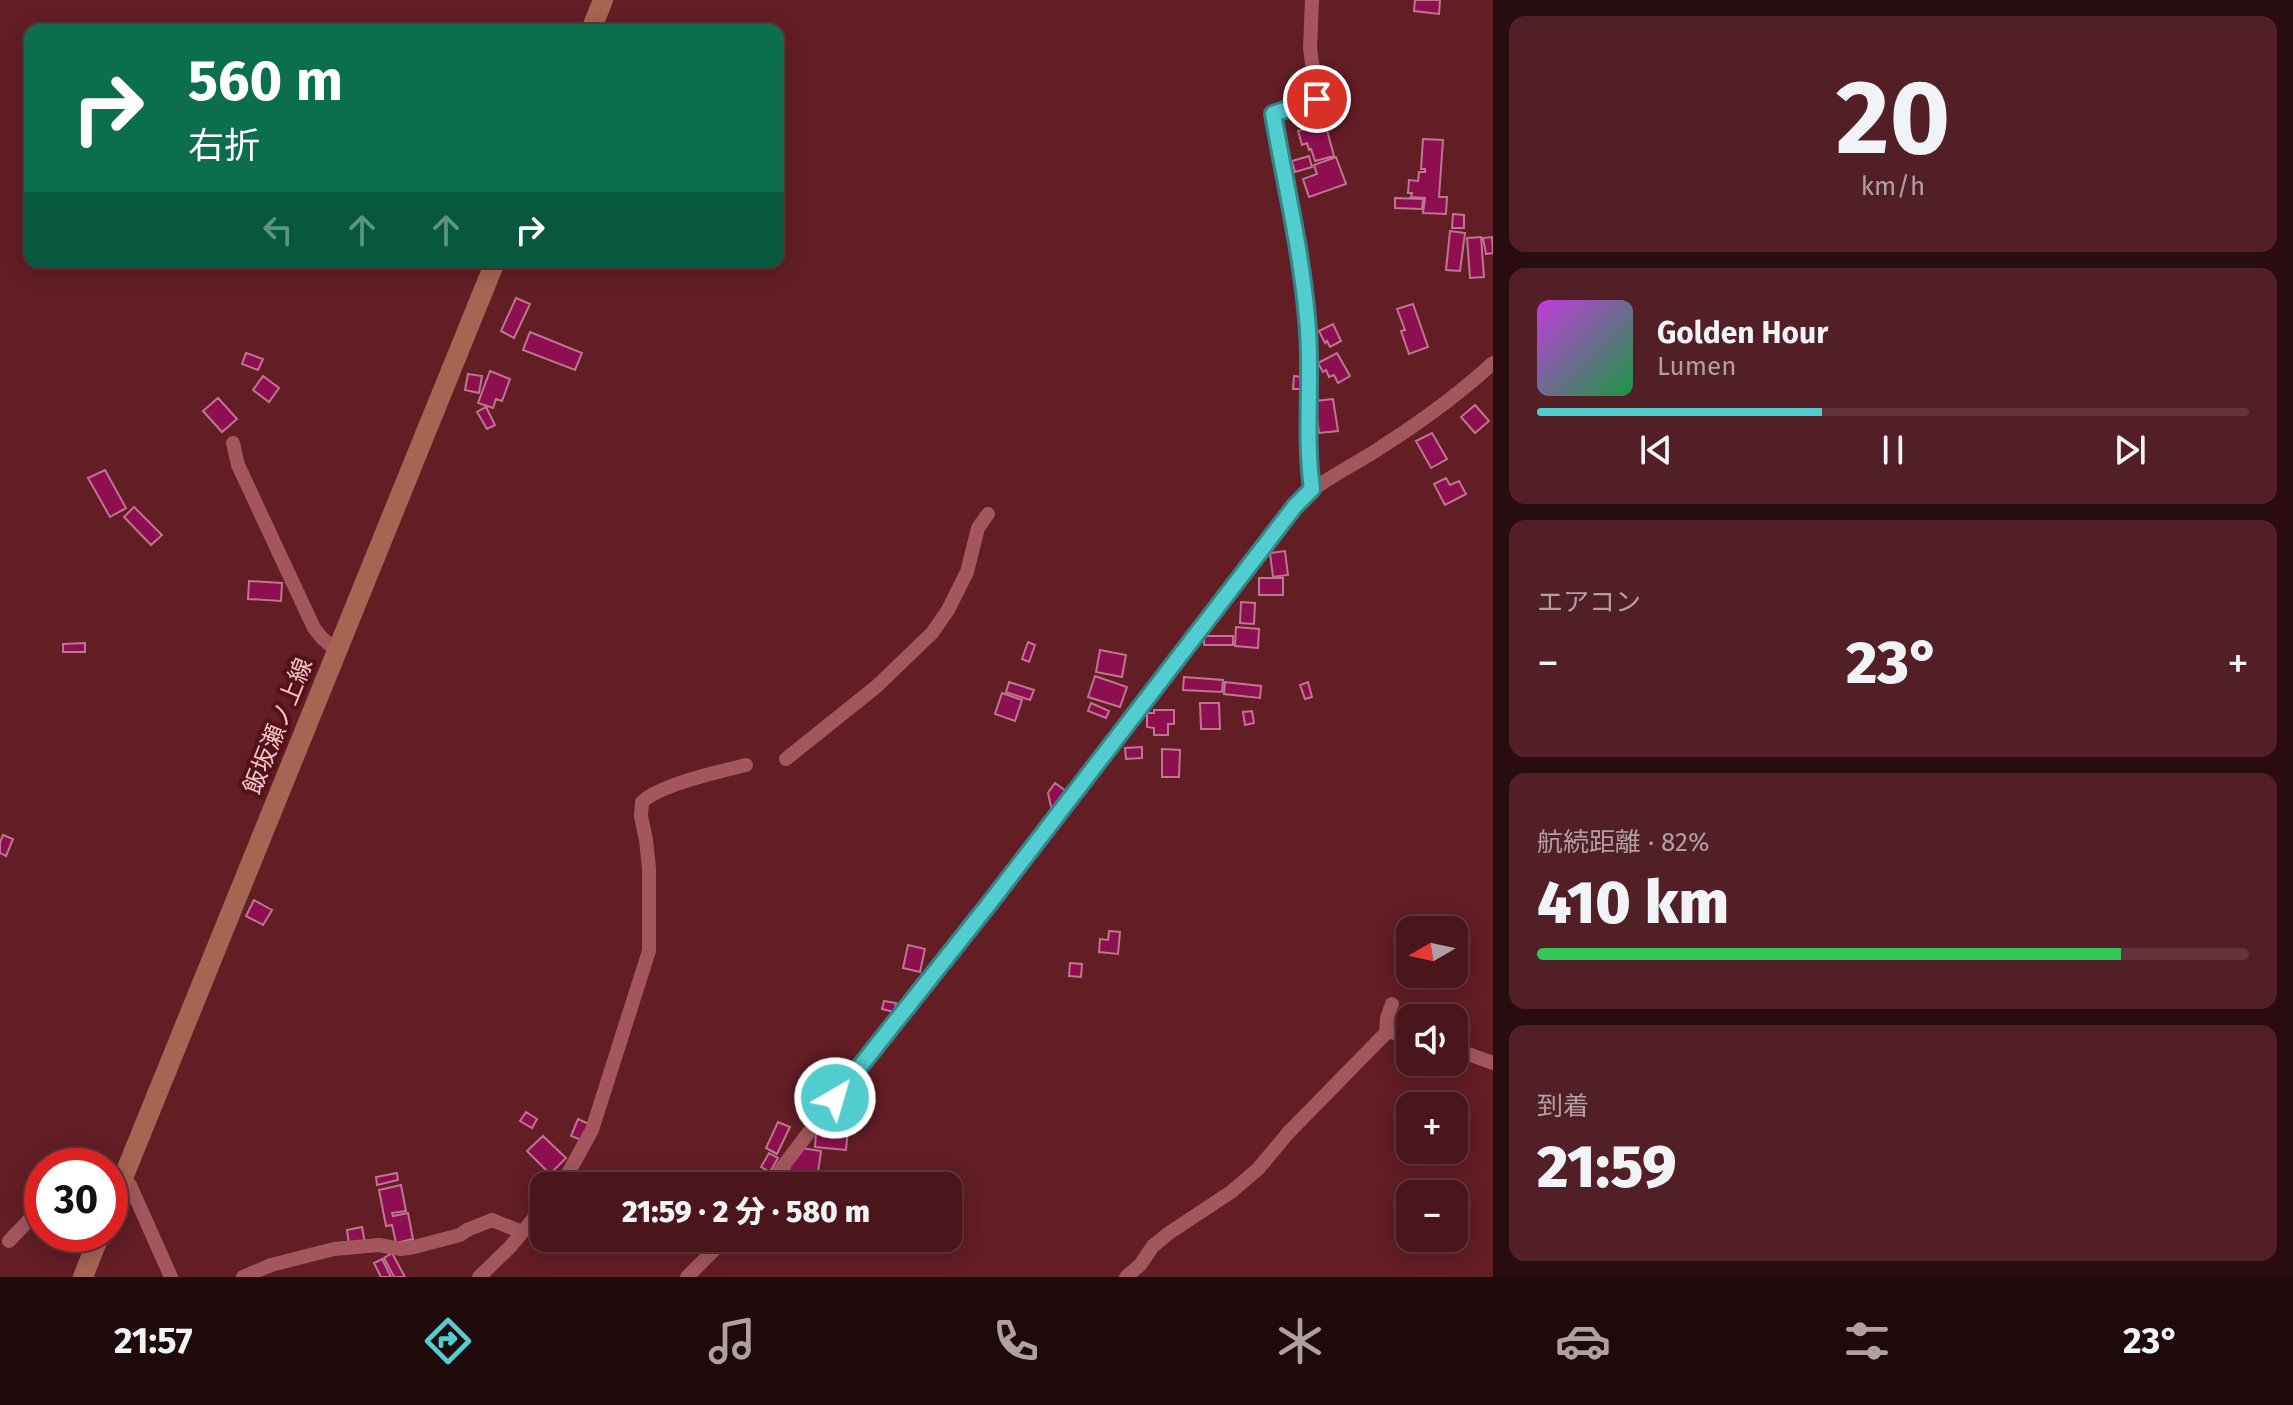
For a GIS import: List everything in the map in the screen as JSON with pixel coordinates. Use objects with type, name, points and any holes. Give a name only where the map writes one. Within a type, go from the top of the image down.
[{"type":"main road","points":[[593,24],[603,0]]},
{"type":"main road","name":"飯坂瀬ノ上線","points":[[128,1166],[493,268]]},
{"type":"main road","points":[[83,1277],[93,1252]]},
{"type":"street","points":[[1312,0],[1310,48],[1317,99],[1273,114],[1308,321],[1308,461],[1312,489]]},
{"type":"street","points":[[779,1172],[1132,721],[1295,506],[1312,489],[1384,446],[1461,391],[1493,363]]},
{"type":"street","points":[[233,443],[237,464],[300,601],[314,628],[337,651]]},
{"type":"street","points":[[786,759],[877,686],[932,633],[948,610],[967,572],[978,528],[988,514]]},
{"type":"street","points":[[570,1172],[592,1130],[649,951],[649,868],[641,816],[642,802],[666,788],[746,765]]},
{"type":"street","points":[[1126,1277],[1140,1265],[1153,1246],[1231,1192],[1258,1169],[1288,1133],[1387,1031],[1392,1004]]},
{"type":"street","points":[[1387,1031],[1396,1033]]},
{"type":"street","points":[[1468,1053],[1493,1063]]},
{"type":"street","points":[[128,1183],[171,1277]]},
{"type":"street","points":[[243,1277],[271,1265],[334,1249],[379,1245],[401,1249],[414,1247],[460,1235],[492,1220],[522,1232]]},
{"type":"street","points":[[479,1277],[530,1223]]},
{"type":"street","points":[[9,1241],[24,1225]]},
{"type":"street","points":[[687,1277],[712,1252]]},
{"type":"building","points":[[1415,0],[1440,0],[1439,14],[1414,11]]},
{"type":"building","points":[[1325,123],[1334,156],[1315,161],[1307,143],[1302,145],[1298,131]]},
{"type":"building","points":[[1423,139],[1443,140],[1439,197],[1447,197],[1446,214],[1423,213],[1425,198],[1411,197],[1412,193],[1408,193],[1409,180],[1418,181],[1419,172],[1425,172],[1421,169]]},
{"type":"building","points":[[1309,156],[1312,167],[1295,172],[1292,161]]},
{"type":"building","points":[[1336,157],[1346,184],[1309,197],[1303,179],[1317,174],[1314,165]]},
{"type":"building","points":[[1395,198],[1423,199],[1422,209],[1395,208]]},
{"type":"building","points":[[1453,214],[1464,215],[1464,228],[1452,228]]},
{"type":"building","points":[[1450,231],[1465,233],[1460,271],[1446,270]]},
{"type":"building","points":[[1481,237],[1484,277],[1470,278],[1467,238]]},
{"type":"building","points":[[1492,237],[1493,253],[1486,254],[1483,238]]},
{"type":"building","points":[[516,298],[530,304],[514,338],[501,331]]},
{"type":"building","points":[[1413,304],[1428,347],[1409,354],[1397,309]]},
{"type":"building","points":[[1333,324],[1341,341],[1330,347],[1319,331]]},
{"type":"building","points":[[530,332],[582,353],[575,370],[523,350]]},
{"type":"building","points":[[246,353],[263,359],[258,370],[242,364]]},
{"type":"building","points":[[1337,353],[1350,376],[1338,383],[1334,375],[1329,377],[1326,370],[1323,372],[1318,363]]},
{"type":"building","points":[[490,371],[510,379],[502,401],[496,399],[493,408],[478,403]]},
{"type":"building","points":[[468,374],[482,376],[479,393],[465,390]]},
{"type":"building","points":[[263,376],[279,388],[269,402],[253,390]]},
{"type":"building","points":[[1294,376],[1302,377],[1302,389],[1293,389]]},
{"type":"building","points":[[218,398],[237,419],[222,432],[203,411]]},
{"type":"building","points":[[1333,399],[1338,431],[1319,433],[1315,401]]},
{"type":"building","points":[[1475,405],[1489,421],[1475,433],[1461,417]]},
{"type":"building","points":[[486,407],[495,425],[487,429],[477,412]]},
{"type":"building","points":[[1432,433],[1447,459],[1431,468],[1416,441]]},
{"type":"building","points":[[105,470],[126,508],[110,517],[88,478]]},
{"type":"building","points":[[1446,478],[1450,485],[1459,481],[1466,494],[1445,505],[1434,484]]},
{"type":"building","points":[[134,507],[162,535],[151,545],[124,517]]},
{"type":"building","points":[[1285,551],[1288,575],[1273,577],[1270,553]]},
{"type":"building","points":[[1259,578],[1283,578],[1283,595],[1259,595]]},
{"type":"building","points":[[249,581],[282,583],[281,601],[248,599]]},
{"type":"building","points":[[1241,602],[1255,603],[1254,624],[1240,623]]},
{"type":"building","points":[[1236,627],[1259,629],[1258,648],[1235,646]]},
{"type":"building","points":[[1204,636],[1233,636],[1233,645],[1204,645]]},
{"type":"building","points":[[1028,642],[1035,645],[1029,662],[1022,659]]},
{"type":"building","points":[[85,643],[85,652],[63,652],[63,644]]},
{"type":"building","points":[[1100,650],[1126,655],[1122,677],[1096,672]]},
{"type":"building","points":[[1095,676],[1127,687],[1120,707],[1088,697]]},
{"type":"building","points":[[1184,677],[1223,680],[1222,692],[1183,690]]},
{"type":"building","points":[[1009,682],[1034,690],[1030,700],[1006,692]]},
{"type":"building","points":[[1225,682],[1261,686],[1260,698],[1224,694]]},
{"type":"building","points":[[1308,682],[1312,697],[1305,699],[1300,685]]},
{"type":"building","points":[[1002,693],[1022,700],[1015,721],[995,714]]},
{"type":"building","points":[[1091,703],[1109,711],[1106,718],[1088,711]]},
{"type":"building","points":[[1200,703],[1219,703],[1220,729],[1201,729]]},
{"type":"building","points":[[1154,710],[1174,710],[1174,724],[1168,724],[1168,735],[1154,735],[1154,728],[1147,727],[1147,713],[1154,713]]},
{"type":"building","points":[[1252,711],[1254,723],[1245,725],[1243,712]]},
{"type":"building","points":[[1142,747],[1142,758],[1126,759],[1125,748]]},
{"type":"building","points":[[1162,749],[1180,750],[1179,777],[1162,777]]},
{"type":"building","points":[[1055,783],[1070,794],[1057,811],[1051,807],[1048,793]]},
{"type":"building","points":[[3,835],[13,839],[6,856],[0,853]]},
{"type":"building","points":[[254,900],[272,910],[263,925],[246,916]]},
{"type":"building","points":[[1109,931],[1120,932],[1118,954],[1099,952],[1100,939],[1108,940]]},
{"type":"building","points":[[908,945],[925,949],[920,972],[903,968]]},
{"type":"building","points":[[1070,963],[1082,964],[1081,977],[1069,976]]},
{"type":"building","points":[[884,1001],[896,1003],[894,1012],[882,1009]]},
{"type":"building","points":[[526,1112],[537,1119],[532,1128],[520,1121]]},
{"type":"building","points":[[831,1116],[849,1117],[846,1150],[815,1147],[816,1133],[830,1134]]},
{"type":"building","points":[[578,1119],[591,1125],[584,1141],[571,1136]]},
{"type":"building","points":[[778,1122],[790,1127],[777,1154],[766,1148]]},
{"type":"building","points":[[543,1136],[566,1158],[552,1172],[548,1172],[527,1151]]},
{"type":"building","points":[[801,1148],[821,1151],[818,1172],[789,1172],[790,1164]]},
{"type":"building","points":[[769,1153],[778,1158],[770,1172],[761,1167]]},
{"type":"building","points":[[397,1173],[398,1180],[377,1185],[376,1177]]},
{"type":"building","points":[[401,1185],[406,1211],[392,1213],[393,1216],[408,1213],[413,1239],[396,1243],[392,1225],[386,1226],[379,1190]]},
{"type":"building","points":[[362,1227],[365,1243],[349,1245],[347,1230]]},
{"type":"building","points":[[392,1253],[405,1277],[394,1277],[384,1258]]},
{"type":"building","points":[[382,1259],[391,1277],[381,1277],[374,1263]]},
{"type":"route","points":[[835,1098],[1141,709],[1295,506],[1312,489],[1308,461],[1308,321],[1273,114],[1317,99]]}]
